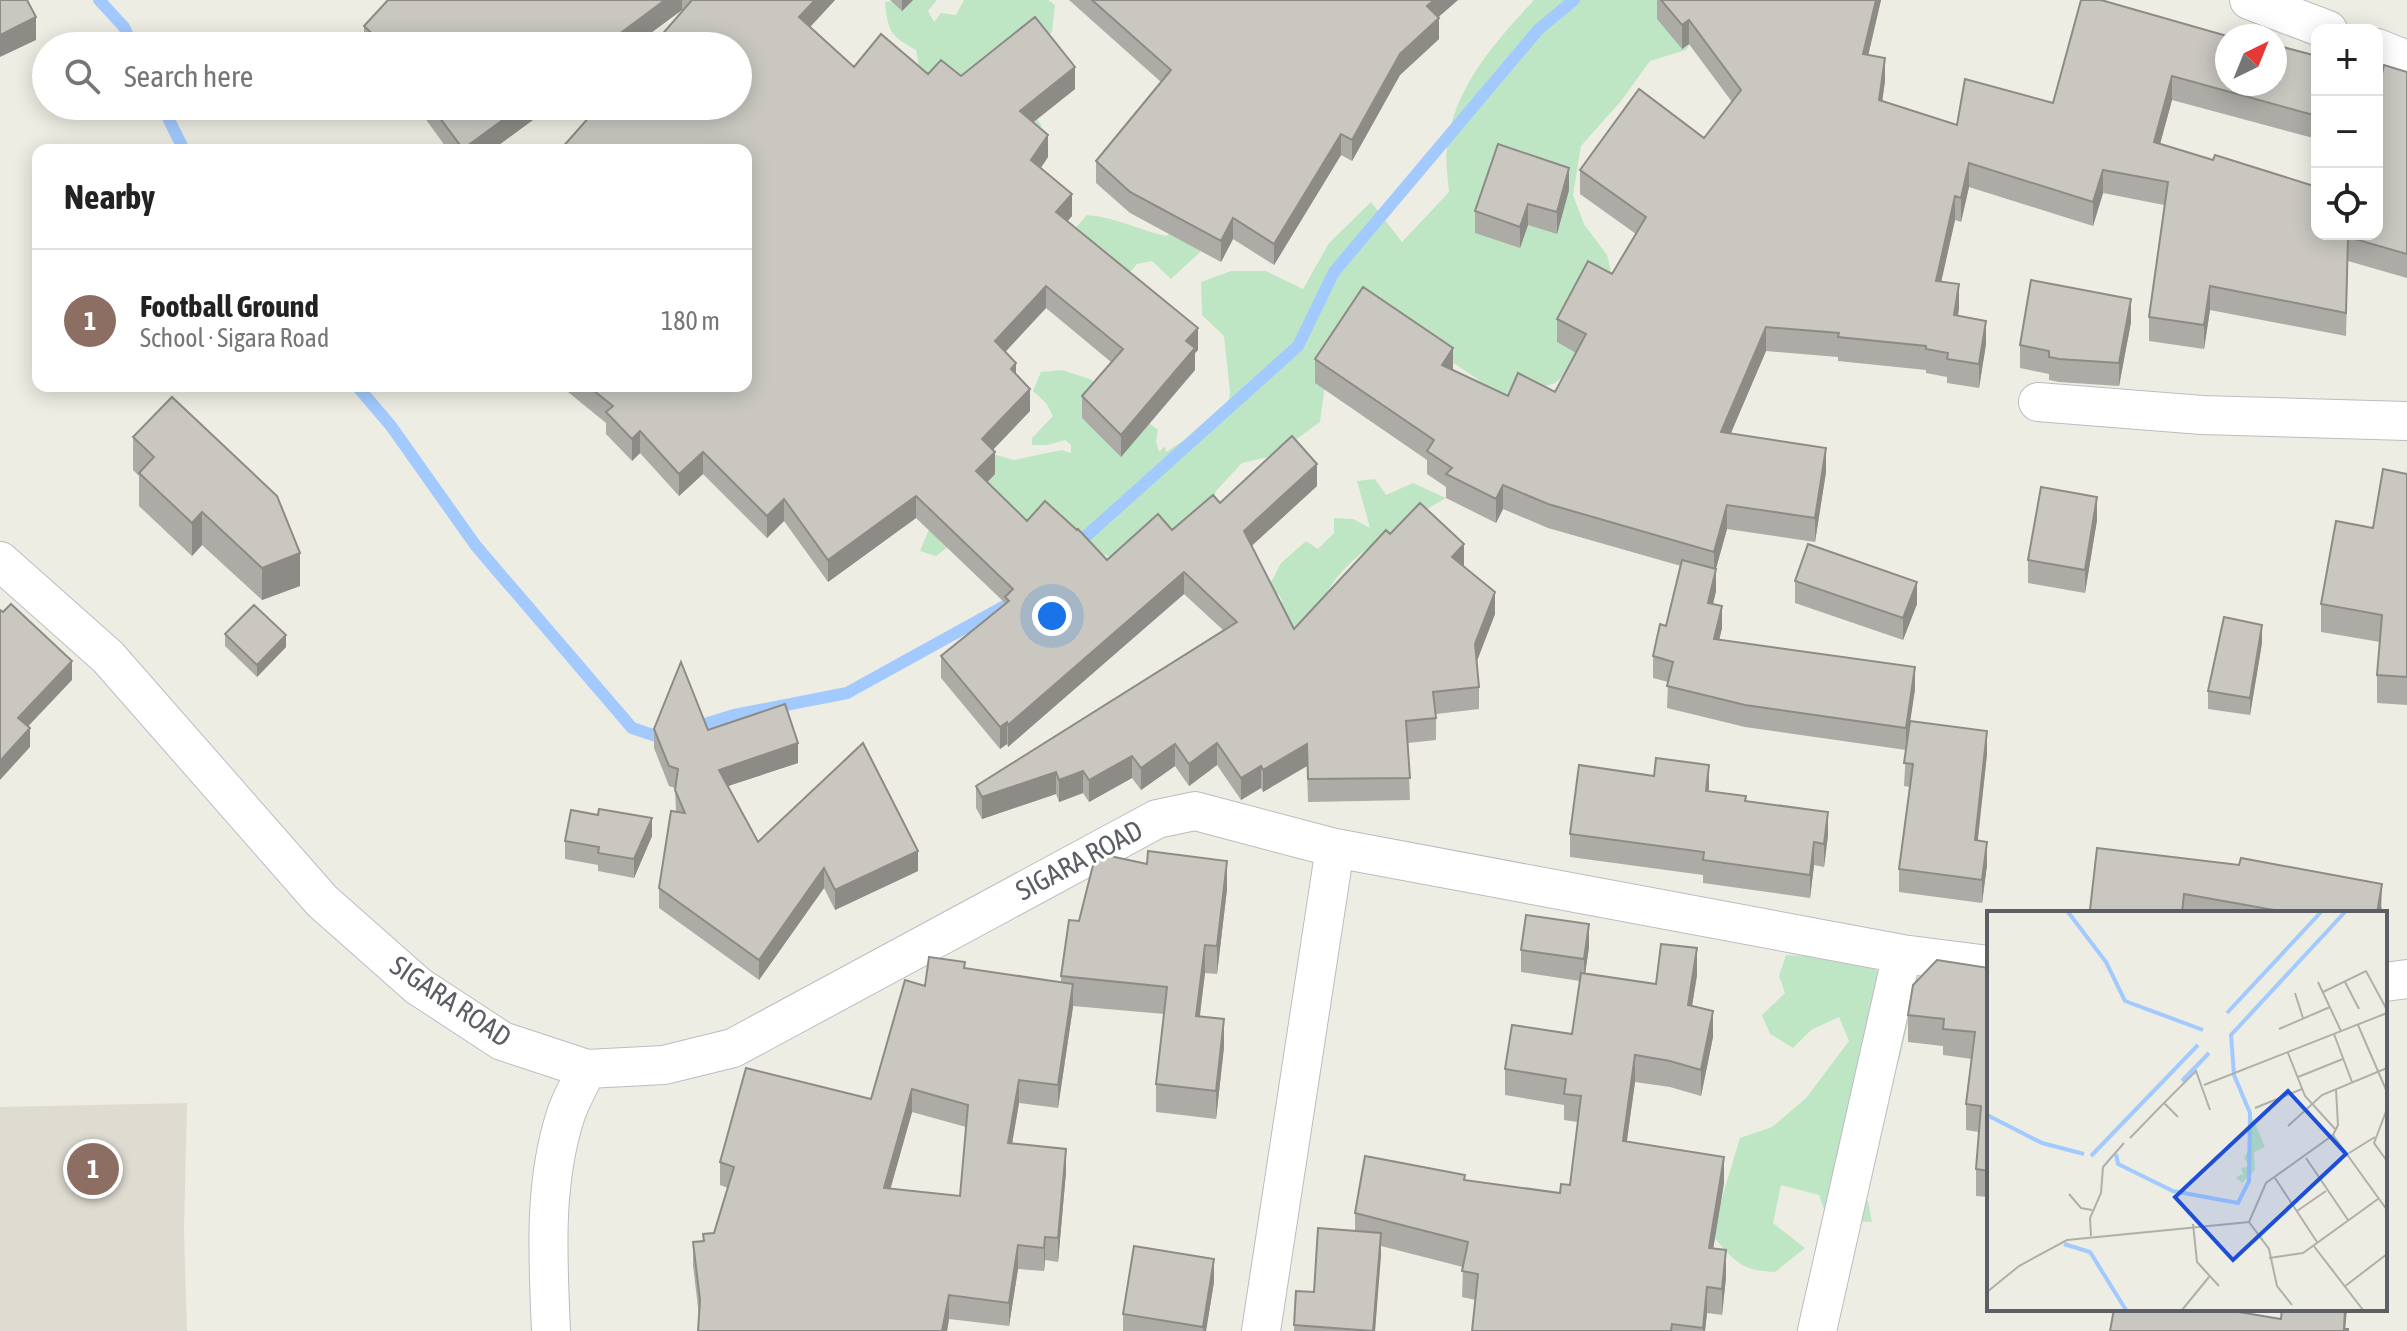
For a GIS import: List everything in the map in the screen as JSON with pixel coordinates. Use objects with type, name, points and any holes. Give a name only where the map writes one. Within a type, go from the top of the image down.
[{"type":"street","points":[[2249,0],[2312,24]]},
{"type":"street","points":[[2383,50],[2407,60]]},
{"type":"street","points":[[2038,402],[2216,416],[2407,421]]},
{"type":"street","name":"SIGARA ROAD","points":[[0,561],[108,657],[322,901],[418,986],[502,1041],[587,1069],[664,1065],[733,1048],[1157,819],[1195,811],[1335,848],[1902,954],[1987,965]]},
{"type":"street","points":[[1261,1331],[1335,848]]},
{"type":"street","points":[[1817,1331],[1902,954]]},
{"type":"street","points":[[2387,982],[2407,979]]},
{"type":"street","points":[[551,1331],[548,1244],[552,1183],[566,1112],[587,1069]]},
{"type":"shaded area","points":[[187,1103],[184,1231],[187,1331],[0,1331],[0,1107]]},
{"type":"green space","points":[[937,0],[928,11],[934,22],[941,13],[956,15],[964,0],[1048,0],[1055,5],[1052,32],[1027,56],[1022,97],[1042,126],[1027,137],[921,76],[916,50],[892,32],[887,20],[885,2]]},
{"type":"green space","points":[[1534,0],[1747,0],[1701,27],[1686,50],[1650,61],[1621,101],[1581,146],[1573,195],[1584,224],[1607,255],[1617,296],[1579,363],[1555,383],[1508,400],[1421,341],[1325,385],[1320,422],[1273,456],[1242,463],[1216,491],[1208,521],[1121,560],[1101,554],[949,546],[936,556],[920,551],[933,520],[993,454],[1014,460],[1062,450],[1071,453],[1071,445],[1065,440],[1032,445],[1032,438],[1053,416],[1046,403],[1033,391],[1041,372],[1062,370],[1090,379],[1158,430],[1156,441],[1159,452],[1165,446],[1166,452],[1227,412],[1230,392],[1224,336],[1202,315],[1201,282],[1231,271],[1266,271],[1303,289],[1329,243],[1371,202],[1402,242],[1449,192],[1447,148],[1451,126],[1467,86],[1491,49]]},
{"type":"green space","points":[[1087,215],[1166,236],[1191,219],[1211,242],[1171,279],[1152,261],[1137,264],[1125,278],[1071,233]]},
{"type":"green space","points":[[1375,479],[1386,495],[1413,483],[1446,498],[1366,549],[1339,575],[1322,603],[1309,648],[1269,621],[1283,608],[1281,598],[1270,584],[1281,563],[1306,541],[1318,549],[1334,533],[1334,518],[1353,519],[1370,528],[1357,481]]},
{"type":"green space","points":[[1852,943],[1910,1014],[1899,1061],[1870,1092],[1844,1168],[1868,1201],[1872,1222],[1828,1221],[1819,1195],[1781,1185],[1773,1223],[1805,1248],[1775,1272],[1752,1269],[1730,1256],[1709,1231],[1740,1138],[1772,1127],[1806,1098],[1849,1041],[1839,1017],[1811,1030],[1793,1048],[1770,1034],[1762,1015],[1785,993],[1779,976],[1786,955],[1816,957]]},
{"type":"building","points":[[0,0],[27,0],[36,17],[0,35]]},
{"type":"building","points":[[388,0],[665,0],[622,32],[370,32],[364,26]]},
{"type":"building","points":[[692,0],[815,0],[799,17],[854,67],[881,34],[928,74],[941,60],[961,76],[1035,17],[1075,67],[1020,111],[1048,135],[1031,160],[1072,194],[1056,212],[1198,328],[1186,341],[1195,348],[1121,435],[1082,396],[1123,349],[1046,286],[995,341],[1016,363],[1011,369],[1030,389],[982,439],[995,452],[976,471],[1027,521],[1045,501],[1078,529],[1107,560],[1158,514],[1172,530],[1213,495],[1220,503],[1292,436],[1317,464],[1244,531],[1294,629],[1386,530],[1390,534],[1420,503],[1464,544],[1452,557],[1495,592],[1475,644],[1479,687],[1433,692],[1436,718],[1406,721],[1410,778],[1308,779],[1307,744],[1263,770],[1261,766],[1241,778],[1217,743],[1189,764],[1175,744],[1141,768],[1132,756],[1089,780],[1083,771],[1059,780],[1056,772],[982,797],[976,786],[1237,622],[1184,572],[1008,725],[1007,722],[1000,727],[941,656],[1009,601],[1005,597],[1013,589],[916,496],[828,560],[784,499],[767,516],[703,452],[679,474],[640,431],[632,439],[606,412],[613,406],[596,392],[752,392],[752,144],[565,144],[587,120],[752,120],[752,32],[664,32]]},
{"type":"building","points":[[1092,0],[1434,0],[1427,6],[1439,18],[1400,54],[1352,140],[1341,134],[1274,244],[1233,218],[1221,241],[1130,192],[1096,161],[1171,70]]},
{"type":"building","points":[[1661,0],[1876,0],[1863,54],[1885,58],[1879,100],[1957,125],[1965,79],[2053,103],[2081,0],[2101,0],[2215,33],[2215,88],[2172,76],[2154,142],[2213,160],[2215,155],[2311,185],[2311,240],[2348,240],[2346,313],[2210,286],[2204,325],[2149,317],[2168,182],[2103,170],[2093,202],[1969,163],[1961,198],[1955,196],[1936,281],[1959,284],[1954,315],[1986,321],[1979,364],[1947,359],[1948,353],[1926,349],[1926,346],[1838,337],[1839,333],[1766,327],[1721,432],[1826,448],[1815,518],[1727,505],[1714,552],[1548,504],[1503,485],[1496,499],[1446,474],[1452,468],[1427,451],[1434,440],[1315,359],[1363,287],[1453,348],[1442,365],[1508,396],[1518,373],[1555,392],[1586,334],[1557,319],[1588,261],[1612,274],[1646,217],[1580,170],[1639,89],[1704,138],[1741,90],[1689,20],[1682,25]]},
{"type":"building","points":[[2287,48],[2311,54],[2311,114],[2244,96],[2287,96]]},
{"type":"building","points":[[2384,65],[2407,72],[2407,254],[2358,240],[2383,240]]},
{"type":"building","points":[[441,120],[503,120],[470,144],[459,144]]},
{"type":"building","points":[[1498,144],[1569,168],[1557,212],[1528,204],[1520,227],[1475,211]]},
{"type":"building","points":[[2031,280],[2131,299],[2119,363],[2059,359],[2049,357],[2049,351],[2020,345]]},
{"type":"building","points":[[172,397],[277,496],[300,553],[262,568],[202,512],[192,523],[139,473],[154,457],[133,437]]},
{"type":"building","points":[[2383,469],[2407,474],[2407,677],[2377,675],[2382,615],[2321,604],[2336,521],[2373,528]]},
{"type":"building","points":[[2041,487],[2097,497],[2085,570],[2028,560]]},
{"type":"building","points":[[1808,544],[1917,582],[1903,618],[1795,581]]},
{"type":"building","points":[[1682,560],[1716,569],[1708,603],[1722,606],[1714,639],[1915,667],[1906,728],[1745,705],[1667,686],[1673,662],[1653,656],[1660,624],[1666,626]]},
{"type":"building","points":[[11,604],[72,661],[18,718],[30,728],[0,761],[0,610],[3,612]]},
{"type":"building","points":[[254,605],[286,635],[257,665],[225,634]]},
{"type":"building","points":[[2224,617],[2262,625],[2250,698],[2208,691]]},
{"type":"building","points":[[681,662],[708,730],[785,704],[798,743],[719,770],[758,842],[863,743],[918,851],[835,890],[824,868],[759,960],[659,888],[671,811],[685,813],[675,790],[678,769],[669,766],[654,729]]},
{"type":"building","points":[[1910,721],[1987,731],[1975,840],[1987,842],[1982,880],[1899,869],[1913,764],[1904,763]]},
{"type":"building","points":[[1656,758],[1709,765],[1706,791],[1746,796],[1745,801],[1828,812],[1824,844],[1814,842],[1810,875],[1703,860],[1704,852],[1570,834],[1579,765],[1654,776]]},
{"type":"building","points":[[599,809],[652,818],[634,859],[598,853],[599,847],[565,841],[571,810],[598,815]]},
{"type":"building","points":[[2097,848],[2239,865],[2241,858],[2382,884],[2377,911],[2280,911],[2184,894],[2182,911],[2090,910]]},
{"type":"building","points":[[1148,851],[1227,861],[1217,946],[1205,945],[1196,1016],[1224,1019],[1216,1091],[1156,1084],[1167,987],[1061,976],[1069,920],[1079,921],[1096,853],[1147,864]]},
{"type":"building","points":[[1526,915],[1589,924],[1584,959],[1521,950]]},
{"type":"building","points":[[1661,944],[1697,948],[1688,1005],[1713,1011],[1701,1070],[1635,1055],[1623,1141],[1724,1157],[1709,1248],[1726,1250],[1722,1289],[1707,1287],[1703,1328],[1672,1324],[1671,1331],[1472,1331],[1478,1274],[1462,1271],[1468,1242],[1355,1213],[1365,1156],[1465,1175],[1464,1180],[1560,1193],[1561,1184],[1570,1185],[1581,1096],[1564,1094],[1566,1079],[1505,1069],[1512,1025],[1572,1034],[1581,973],[1656,984]]},
{"type":"building","points":[[929,957],[965,962],[964,968],[1073,984],[1058,1085],[1019,1080],[1008,1143],[1066,1149],[1058,1238],[1045,1237],[1044,1248],[1018,1245],[1009,1303],[949,1295],[942,1331],[698,1331],[700,1300],[693,1242],[704,1241],[703,1234],[714,1233],[734,1167],[720,1162],[746,1068],[871,1099],[905,980],[925,986]],"holes":[[[912,1089],[968,1105],[960,1196],[884,1188]]]},
{"type":"building","points":[[1937,960],[1987,968],[1987,1171],[1976,1169],[1981,1106],[1966,1104],[1975,1032],[1943,1029],[1944,1019],[1908,1015],[1913,985]]},
{"type":"building","points":[[1318,1228],[1381,1233],[1373,1331],[1294,1325],[1296,1291],[1314,1292]]},
{"type":"building","points":[[1134,1246],[1214,1259],[1203,1327],[1123,1314]]},
{"type":"building","points":[[2114,1311],[2233,1311],[2281,1319],[2282,1311],[2345,1311],[2344,1329],[2348,1329],[2348,1331],[2110,1331]]},
{"type":"waterway","points":[[99,0],[126,32]]},
{"type":"waterway","points":[[1075,546],[1298,346],[1334,272],[1538,30],[1574,0]]},
{"type":"waterway","points":[[169,120],[181,144]]},
{"type":"waterway","points":[[362,392],[391,426],[476,546],[632,728],[662,738],[667,736]]},
{"type":"waterway","points":[[692,728],[734,715],[847,693],[1010,603]]},
{"type":"place","name":"Football Ground","points":[[93,1169]]}]
